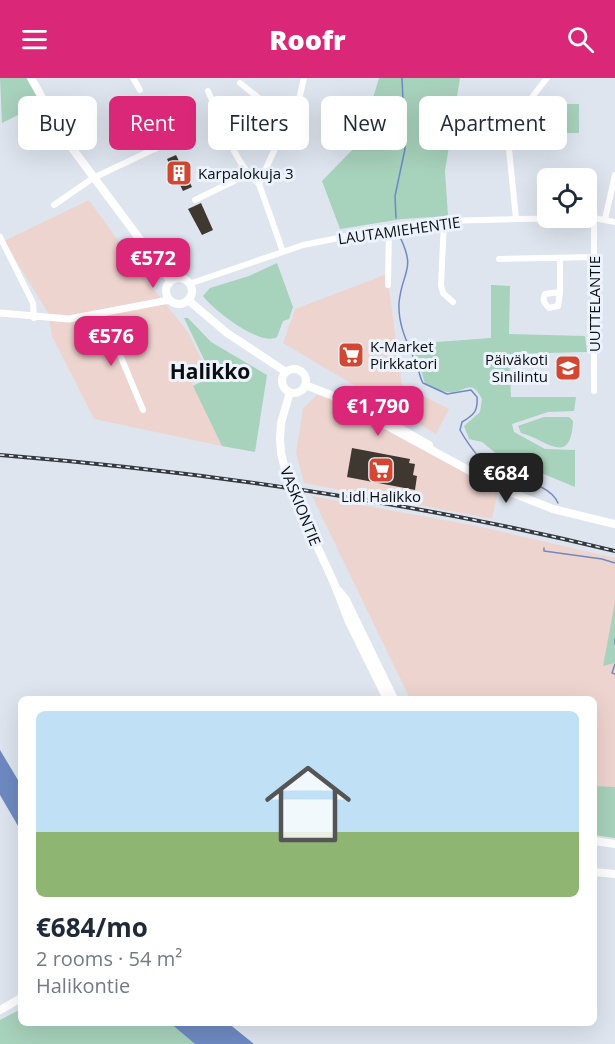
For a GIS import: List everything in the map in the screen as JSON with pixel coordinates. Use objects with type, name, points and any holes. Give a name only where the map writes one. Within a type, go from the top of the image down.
[{"type":"main road","points":[[32,78],[66,140],[171,281]]},
{"type":"main road","points":[[180,279],[189,284],[191,292],[188,300],[178,304],[169,300],[166,291],[171,281],[180,279]]},
{"type":"main road","points":[[188,300],[227,333],[286,372]]},
{"type":"main road","points":[[292,369],[300,371],[305,377],[305,385],[301,391],[290,392],[282,384],[286,372],[292,369]]},
{"type":"main road","points":[[305,385],[374,412],[490,482],[527,499],[553,509],[615,524]]},
{"type":"main road","name":"VASKIONTIE","points":[[290,392],[281,423],[281,453],[289,485],[334,583],[349,622],[386,696]]},
{"type":"main road","name":"VASKIONTIE","points":[[334,583],[346,600],[393,696]]},
{"type":"main road","points":[[597,841],[615,844]]},
{"type":"main road","points":[[597,872],[615,874]]},
{"type":"main road","points":[[0,1010],[18,1000]]},
{"type":"street","points":[[133,78],[140,90]]},
{"type":"street","points":[[300,96],[304,78]]},
{"type":"street","points":[[516,219],[508,139],[529,101],[547,78]]},
{"type":"street","points":[[240,83],[256,96]]},
{"type":"street","points":[[208,91],[248,174],[259,184],[283,252]]},
{"type":"street","points":[[54,205],[93,178],[152,150]]},
{"type":"street","points":[[259,184],[274,150]]},
{"type":"street","points":[[195,200],[248,174]]},
{"type":"street","points":[[605,219],[615,175]]},
{"type":"street","name":"LAUTAMIEHENTIE","points":[[597,218],[615,222]]},
{"type":"street","name":"LAUTAMIEHENTIE","points":[[189,284],[283,252],[336,238],[389,228],[444,221],[537,219]]},
{"type":"street","points":[[444,221],[441,285],[443,293],[453,302]]},
{"type":"street","points":[[388,285],[389,228]]},
{"type":"street","name":"UUTTELANTIE","points":[[594,228],[594,391]]},
{"type":"street","points":[[0,237],[33,303],[34,318]]},
{"type":"street","points":[[499,259],[594,257]]},
{"type":"street","points":[[560,258],[560,292]]},
{"type":"street","points":[[0,313],[69,320],[169,300]]},
{"type":"street","points":[[103,314],[143,410]]},
{"type":"shaded area","points":[[89,200],[147,281],[188,332],[209,375],[192,383],[222,446],[94,419],[52,336],[48,313],[4,241]]},
{"type":"shaded area","points":[[387,274],[402,385],[449,409],[436,434],[283,343],[295,309]]},
{"type":"shaded area","points":[[317,395],[340,402],[498,491],[492,519],[304,483],[296,453],[303,408]]},
{"type":"shaded area","points":[[312,496],[477,526],[615,558],[615,834],[597,831],[597,696],[409,696]]},
{"type":"green space","points":[[0,78],[28,78],[38,96],[18,96],[18,115],[2,123]]},
{"type":"green space","points":[[379,78],[460,78],[457,96],[419,96],[419,150],[448,150],[445,171],[448,216],[402,219],[340,229],[322,181],[352,150],[407,150],[407,96],[374,96]]},
{"type":"green space","points":[[567,104],[579,104],[579,133],[567,133]]},
{"type":"green space","points":[[277,263],[293,307],[289,319],[283,321],[277,337],[270,339],[249,332],[227,318],[203,296],[210,288],[249,276]]},
{"type":"green space","points":[[491,285],[510,286],[509,334],[585,336],[587,352],[509,354],[511,397],[576,397],[574,411],[548,412],[512,424],[514,432],[545,449],[575,450],[575,487],[498,455],[482,442],[469,439],[464,426],[480,412],[482,399],[474,389],[471,387],[446,392],[425,384],[419,362],[409,344],[491,338]]},
{"type":"green space","points":[[184,318],[188,318],[211,342],[267,375],[255,452],[222,446],[193,386],[212,376]]},
{"type":"green space","points":[[544,417],[569,417],[573,421],[571,436],[567,444],[555,447],[521,433],[518,426]]},
{"type":"green space","points":[[615,602],[615,663],[603,666]]},
{"type":"green space","points":[[597,786],[615,787],[615,838],[597,835]]},
{"type":"green space","points":[[18,1011],[18,1026],[174,1026],[195,1044],[0,1044],[0,1020]]},
{"type":"water","points":[[0,750],[18,780],[18,826],[0,795]]},
{"type":"water","points":[[174,1026],[232,1026],[254,1044],[195,1044]]},
{"type":"building","name":"Karpalokuja 3","points":[[176,155],[192,187],[183,191],[167,159]]},
{"type":"building","points":[[201,203],[213,230],[202,235],[188,209]]},
{"type":"building","name":"Lidl Halikko","points":[[352,448],[410,459],[409,463],[415,464],[413,475],[417,476],[415,490],[347,477]]},
{"type":"waterway","points":[[396,218],[395,196],[405,149],[402,78]]},
{"type":"waterway","points":[[399,235],[408,264],[399,303],[400,319],[423,383],[447,394],[471,390],[477,397],[477,406],[472,415],[462,422],[460,430],[471,447],[491,468],[539,486],[554,496],[558,503]]},
{"type":"waterway","points":[[544,548],[544,551],[615,563]]},
{"type":"waterway","points":[[615,639],[615,644]]},
{"type":"waterway","points":[[615,664],[612,673],[615,674]]},
{"type":"railway","points":[[0,455],[155,470],[310,491],[463,518],[615,551]]},
{"type":"place","name":"Karpalokuja 3","points":[[179,173]]},
{"type":"place","name":"K-Market Pirkkatori","points":[[351,355]]},
{"type":"place","name":"Päiväkoti Sinilintu","points":[[568,368]]},
{"type":"place","name":"Lidl Halikko","points":[[381,470]]},
{"type":"district","name":"Halikko","points":[[210,371]]}]
